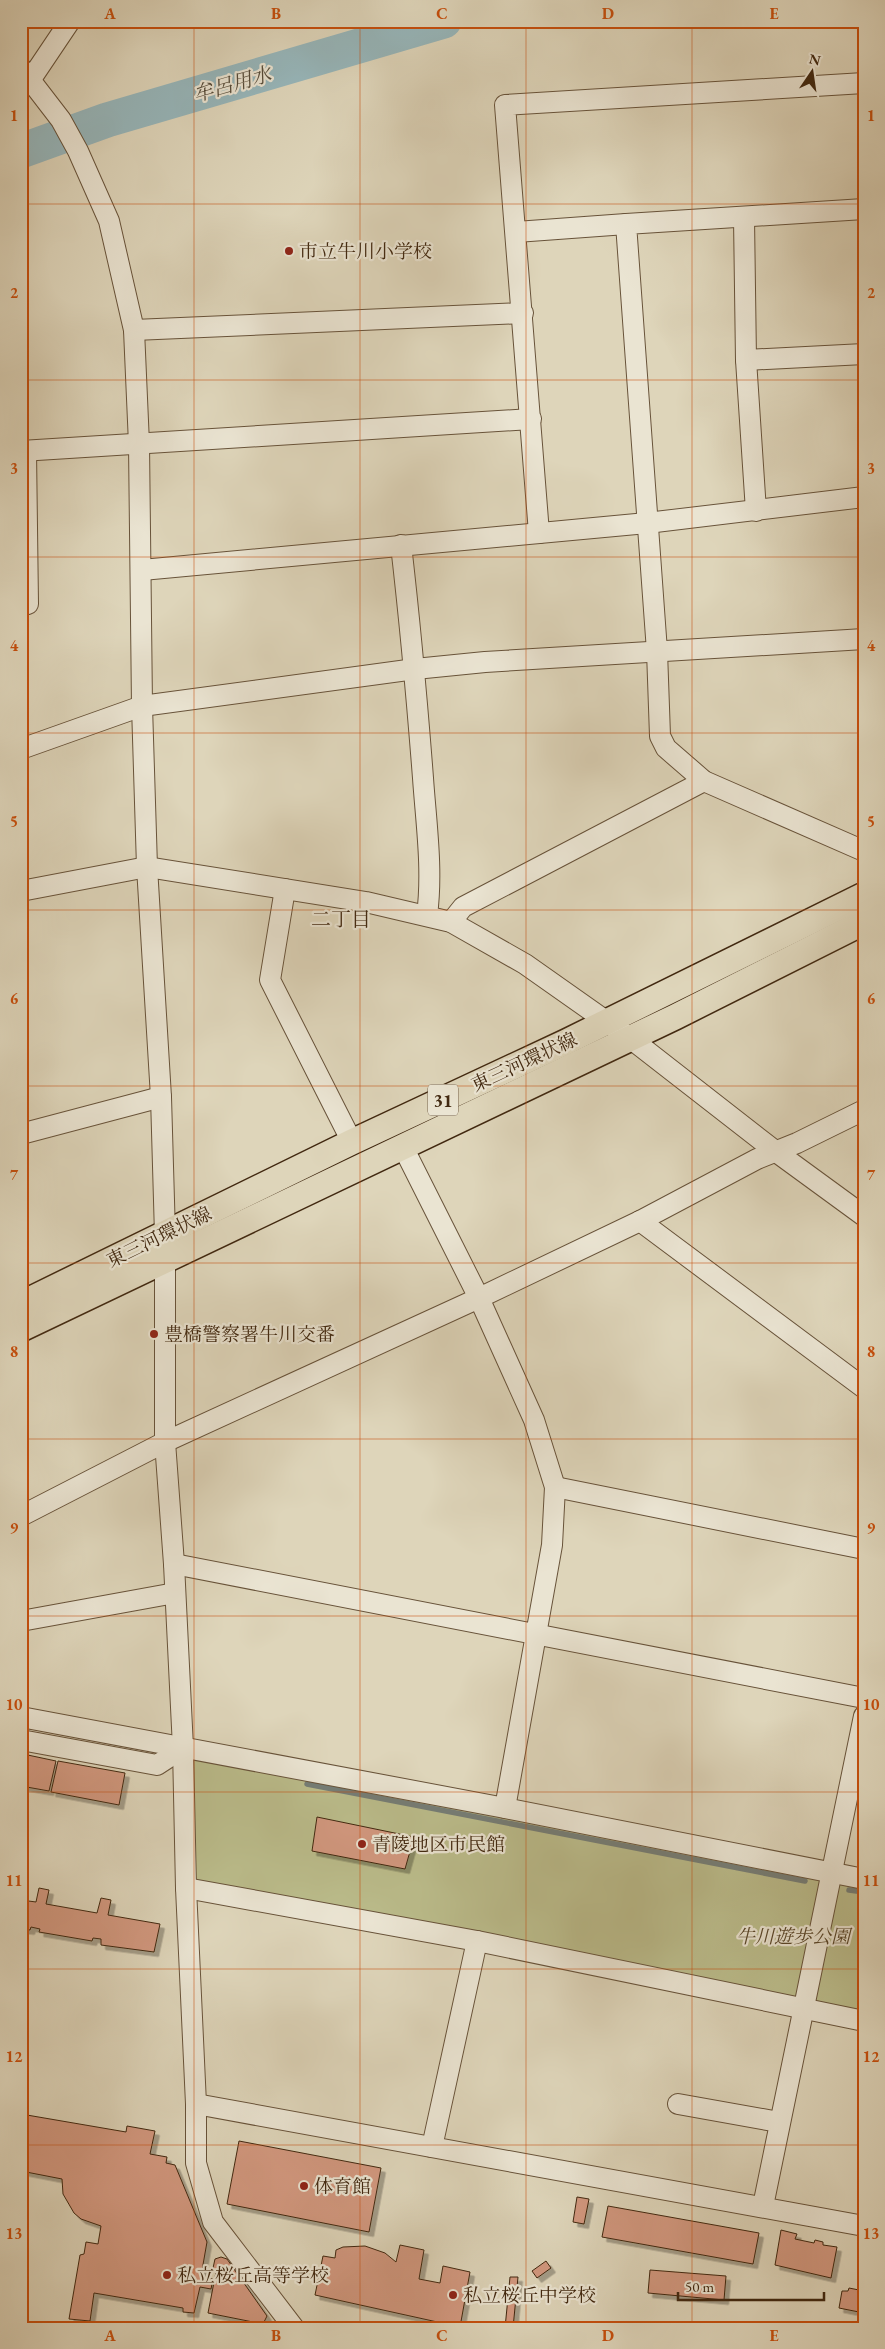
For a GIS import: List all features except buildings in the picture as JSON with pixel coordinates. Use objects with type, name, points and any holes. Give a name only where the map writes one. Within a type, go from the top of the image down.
[{"type":"main road","name":"東三河環状線","points":[[21,1304],[352,1142],[607,1022],[864,895]]},
{"type":"main road","name":"東三河環状線","points":[[21,1329],[630,1038],[864,922]]},
{"type":"street","points":[[70,21],[26,74],[61,120],[78,151],[109,221],[134,330],[139,444],[142,570],[142,706],[147,867],[161,1097],[165,1235],[165,1442],[174,1564],[183,1748],[186,1888],[196,2104],[196,2163],[213,2222],[294,2328]]},
{"type":"street","points":[[539,532],[505,106],[864,83]]},
{"type":"street","points":[[516,232],[864,209]]},
{"type":"street","points":[[744,218],[746,360],[756,511]]},
{"type":"street","points":[[626,224],[646,523],[657,651],[660,736],[666,748],[704,781],[864,851]]},
{"type":"street","points":[[134,330],[523,313]]},
{"type":"street","points":[[746,360],[864,354]]},
{"type":"street","points":[[21,606],[28,604],[24,451],[531,419]]},
{"type":"street","points":[[142,570],[646,523],[864,498]]},
{"type":"street","points":[[401,545],[415,669],[426,820],[429,898],[427,915]]},
{"type":"street","points":[[21,749],[142,706],[415,669],[485,662],[864,639]]},
{"type":"street","points":[[451,922],[463,907],[704,781]]},
{"type":"street","points":[[21,891],[147,867],[284,889],[427,915],[451,922],[525,964],[630,1038],[775,1151],[864,1216]]},
{"type":"street","points":[[284,889],[270,980],[352,1142]]},
{"type":"street","points":[[21,1134],[161,1097]]},
{"type":"street","points":[[21,1516],[165,1442],[479,1298],[640,1221],[775,1151],[797,1143],[864,1110]]},
{"type":"street","points":[[403,1147],[479,1298],[534,1420],[555,1487],[552,1545],[538,1634],[505,1808]]},
{"type":"street","points":[[640,1221],[864,1388]]},
{"type":"street","points":[[555,1487],[864,1549]]},
{"type":"street","points":[[174,1564],[864,1698]]},
{"type":"street","points":[[21,1621],[175,1593]]},
{"type":"street","points":[[763,2206],[802,2009],[864,1716]]},
{"type":"street","points":[[21,1717],[505,1808],[864,1880]]},
{"type":"street","points":[[21,1740],[157,1764],[183,1748]]},
{"type":"street","points":[[186,1888],[477,1941],[864,2021]]},
{"type":"street","points":[[432,2147],[477,1941]]},
{"type":"street","points":[[196,2104],[763,2206],[864,2226]]},
{"type":"street","points":[[678,2104],[779,2122]]},
{"type":"green space","name":"牛川遊歩公園","points":[[183,1748],[864,1880],[864,2021],[186,1888]]},
{"type":"waterway","name":"牟呂用水","points":[[21,151],[107,120],[444,21]]},
{"type":"waterway","points":[[307,1784],[805,1881]]},
{"type":"waterway","points":[[849,1890],[864,1892]]},
{"type":"place","name":"市立牛川小学校","points":[[289,251]]},
{"type":"place","name":"豊橋警察署牛川交番","points":[[154,1334]]},
{"type":"place","name":"青陵地区市民館","points":[[362,1844]]},
{"type":"place","name":"体育館","points":[[304,2186]]},
{"type":"place","name":"私立桜丘高等学校","points":[[167,2275]]},
{"type":"place","name":"私立桜丘中学校","points":[[453,2295]]},
{"type":"district","name":"二丁目","points":[[341,919]]}]
